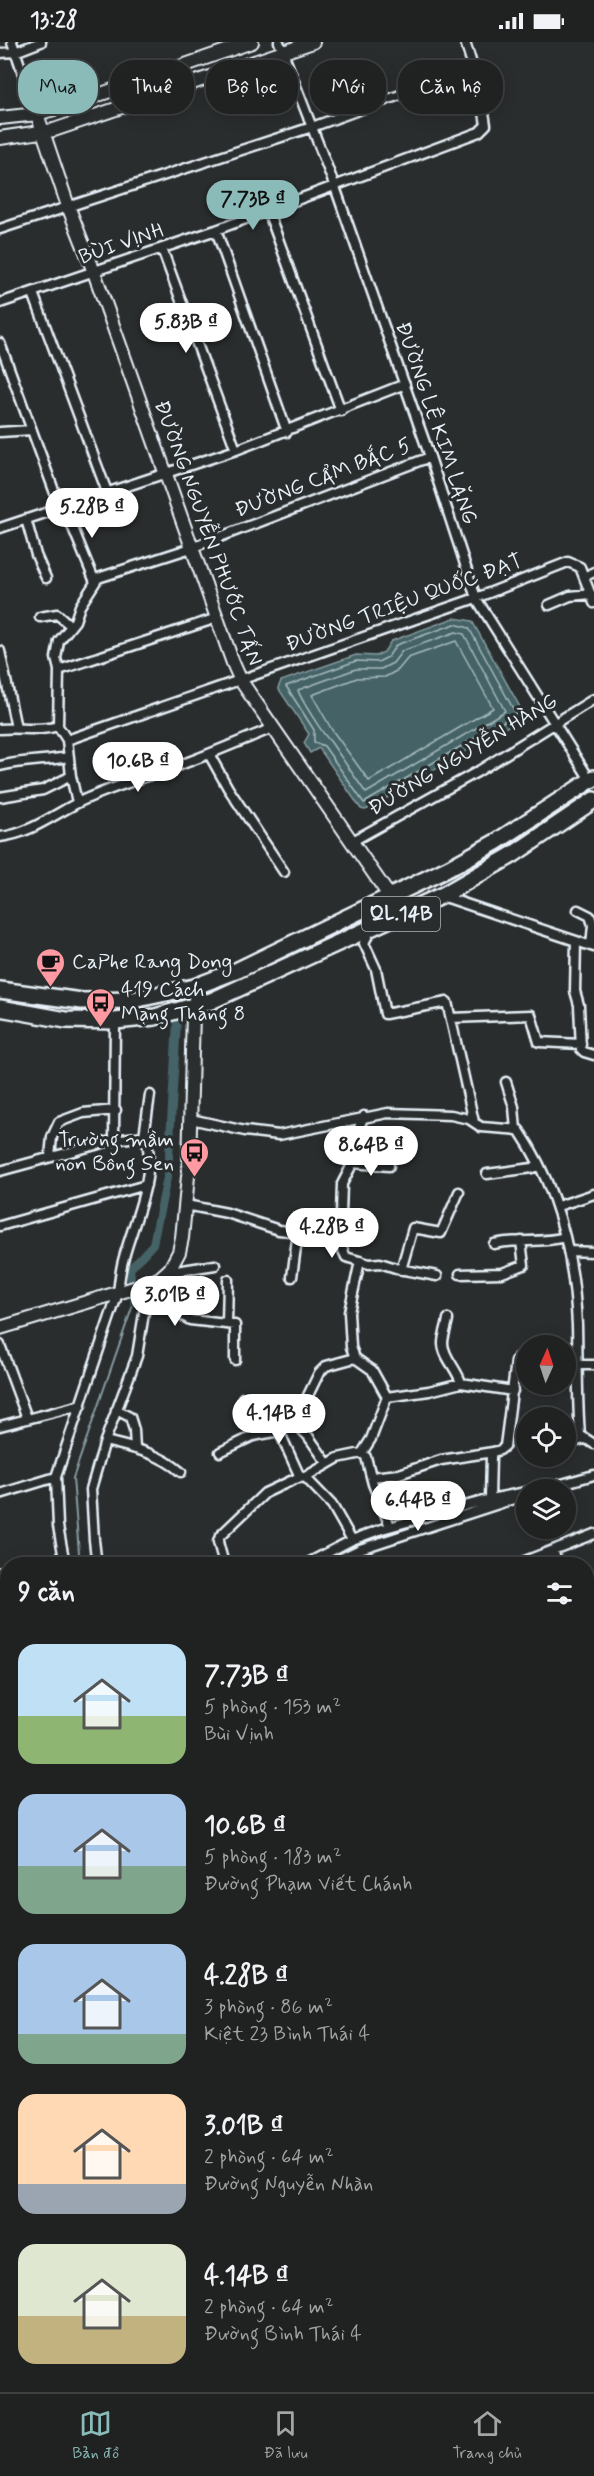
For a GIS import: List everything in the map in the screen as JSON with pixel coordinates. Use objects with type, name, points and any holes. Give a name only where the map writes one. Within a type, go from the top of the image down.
[{"type":"highway","name":"QL.14B","points":[[0,990],[82,1001],[133,1000],[194,987],[238,970],[390,897],[496,842],[593,782]]},
{"type":"highway","name":"QL.14B","points":[[0,1008],[66,1020],[115,1021],[155,1017],[196,1005],[229,993],[441,896],[514,854],[594,801]]},
{"type":"street","points":[[12,42],[18,60]]},
{"type":"street","points":[[0,53],[15,52],[41,42]]},
{"type":"street","points":[[98,94],[252,42]]},
{"type":"street","points":[[0,138],[42,133],[281,48],[313,42]]},
{"type":"street","points":[[465,42],[471,60]]},
{"type":"street","name":"ĐƯỜNG LÊ KIM LĂNG","points":[[281,48],[336,187],[430,456],[476,598],[593,782]]},
{"type":"street","points":[[0,229],[312,128],[398,96]]},
{"type":"street","points":[[0,118],[37,114]]},
{"type":"street","name":"ĐƯỜNG NGUYỄN PHƯỚC TẤN","points":[[37,114],[68,207],[94,272],[191,549],[241,681],[390,897],[399,915]]},
{"type":"street","name":"BÙI VỊNH","points":[[0,303],[268,212],[479,132],[486,125],[484,114]]},
{"type":"street","points":[[268,212],[341,411]]},
{"type":"street","points":[[216,230],[287,432]]},
{"type":"street","points":[[162,249],[236,450]]},
{"type":"street","points":[[33,293],[107,492]]},
{"type":"street","points":[[0,342],[62,506],[95,582],[71,626],[59,640],[56,658],[59,670],[58,726],[67,740],[77,802]]},
{"type":"street","points":[[0,372],[12,372]]},
{"type":"street","points":[[0,528],[62,506],[165,475],[287,432],[405,384]]},
{"type":"street","points":[[0,432],[32,430]]},
{"type":"street","name":"ĐƯỜNG CẨM BẮC 5","points":[[95,582],[98,578],[191,549],[430,456]]},
{"type":"street","points":[[26,519],[36,555],[46,578]]},
{"type":"street","name":"ĐƯỜNG TRIỆU QUỐC ĐẠT","points":[[67,740],[476,598],[568,562],[580,567],[584,577]]},
{"type":"street","points":[[594,572],[584,577],[594,603]]},
{"type":"street","points":[[549,605],[570,596],[591,594]]},
{"type":"street","points":[[40,617],[57,614],[71,626]]},
{"type":"street","points":[[59,670],[217,618]]},
{"type":"street","points":[[0,651],[16,728]]},
{"type":"street","name":"ĐƯỜNG NGUYỄN HÀNG","points":[[351,842],[477,772],[594,699]]},
{"type":"street","points":[[0,729],[48,729],[58,726]]},
{"type":"street","points":[[0,837],[9,836],[28,828],[77,802],[112,787],[208,754],[273,728]]},
{"type":"street","points":[[208,754],[284,872]]},
{"type":"street","points":[[0,766],[16,762],[48,761],[69,757]]},
{"type":"street","points":[[0,797],[44,790],[71,776]]},
{"type":"street","points":[[441,896],[592,947],[593,925],[590,916],[578,910]]},
{"type":"street","points":[[371,928],[364,943],[376,969],[384,1014],[447,1002],[474,1122]]},
{"type":"street","points":[[576,941],[575,991],[579,1005],[581,1044],[584,1052],[594,1056]]},
{"type":"street","points":[[194,987],[196,1005],[192,1013],[191,1119],[186,1204],[182,1238],[174,1268],[179,1280],[181,1315],[190,1320],[231,1324]]},
{"type":"street","points":[[451,1018],[531,1015],[536,1038],[541,1043],[581,1044]]},
{"type":"street","points":[[114,1140],[115,1021]]},
{"type":"street","points":[[506,1082],[514,1107],[517,1130],[539,1165],[558,1206],[568,1251],[577,1343],[580,1435],[594,1444]]},
{"type":"street","points":[[64,1557],[58,1526],[56,1477],[121,1292],[122,1264],[146,1185],[148,1148],[144,1136],[150,1095]]},
{"type":"street","points":[[50,1156],[52,1137],[60,1122],[83,1113],[116,1110]]},
{"type":"street","points":[[191,1119],[244,1131],[279,1135],[363,1116],[388,1113],[451,1115],[481,1126],[517,1130]]},
{"type":"street","points":[[363,1116],[358,1130],[357,1155],[342,1184],[340,1244],[346,1257],[369,1264],[380,1263],[436,1276]]},
{"type":"street","points":[[0,1171],[114,1140],[144,1136]]},
{"type":"street","points":[[353,1163],[389,1166]]},
{"type":"street","points":[[487,1174],[539,1165]]},
{"type":"street","points":[[0,1226],[146,1185]]},
{"type":"street","points":[[401,1269],[413,1228],[441,1233],[459,1192]]},
{"type":"street","points":[[558,1206],[594,1194]]},
{"type":"street","points":[[186,1204],[227,1213],[258,1225],[298,1232],[340,1230]]},
{"type":"street","points":[[292,1277],[298,1232]]},
{"type":"street","points":[[494,1244],[509,1240],[553,1240],[565,1237]]},
{"type":"street","points":[[460,1274],[502,1273],[524,1265],[521,1241]]},
{"type":"street","points":[[568,1251],[594,1252]]},
{"type":"street","points":[[222,1557],[218,1542],[220,1536],[265,1493],[338,1458],[362,1453],[371,1439],[387,1397],[372,1370],[354,1358],[351,1347],[349,1312],[360,1261]]},
{"type":"street","points":[[0,1328],[142,1286],[160,1278],[174,1268],[215,1265]]},
{"type":"street","points":[[228,1280],[235,1360]]},
{"type":"street","points":[[96,1557],[91,1488],[105,1441],[137,1356],[146,1300],[142,1286]]},
{"type":"street","points":[[448,1319],[443,1344],[458,1371],[461,1383]]},
{"type":"street","points":[[0,1345],[27,1418]]},
{"type":"street","points":[[295,1422],[315,1379],[327,1366],[354,1358]]},
{"type":"street","points":[[372,1477],[399,1474],[441,1460],[493,1452],[505,1446],[516,1361]]},
{"type":"street","points":[[577,1365],[594,1365]]},
{"type":"street","points":[[387,1397],[429,1391],[461,1383],[513,1391]]},
{"type":"street","points":[[243,1398],[268,1433]]},
{"type":"street","points":[[0,1426],[81,1405]]},
{"type":"street","points":[[116,1410],[130,1417],[134,1430],[135,1449]]},
{"type":"street","points":[[220,1452],[253,1436],[279,1431],[291,1421],[295,1422]]},
{"type":"street","points":[[295,1422],[327,1463]]},
{"type":"street","points":[[279,1431],[302,1477],[332,1505],[352,1540]]},
{"type":"street","points":[[576,1441],[585,1439]]},
{"type":"street","points":[[105,1441],[155,1455],[169,1462],[181,1473]]},
{"type":"street","points":[[490,1499],[493,1452]]},
{"type":"street","points":[[362,1453],[366,1457],[390,1526]]},
{"type":"street","points":[[576,1480],[594,1475]]},
{"type":"street","points":[[0,1494],[56,1477]]},
{"type":"street","points":[[319,1557],[352,1540],[390,1526],[490,1499],[516,1495]]},
{"type":"street","points":[[343,1557],[360,1549],[497,1507],[516,1498]]},
{"type":"street","points":[[535,1557],[594,1534]]},
{"type":"street","points":[[553,1550],[556,1557]]},
{"type":"water","points":[[454,618],[472,621],[525,716],[370,808],[361,809],[319,748],[310,753],[304,743],[309,734],[278,688],[281,681],[356,655],[376,656],[384,652],[391,641]]},
{"type":"waterway","points":[[134,1302],[130,1269],[153,1244],[168,1173],[177,1022]]},
{"type":"waterway","points":[[80,1557],[73,1478],[134,1302]]},
{"type":"place","name":"CaPhe Rang Dong","points":[[51,988]]},
{"type":"place","name":"419 Cách Mạng Tháng 8","points":[[100,1028]]},
{"type":"place","name":"Trường mầm non Bông Sen","points":[[195,1178]]}]
